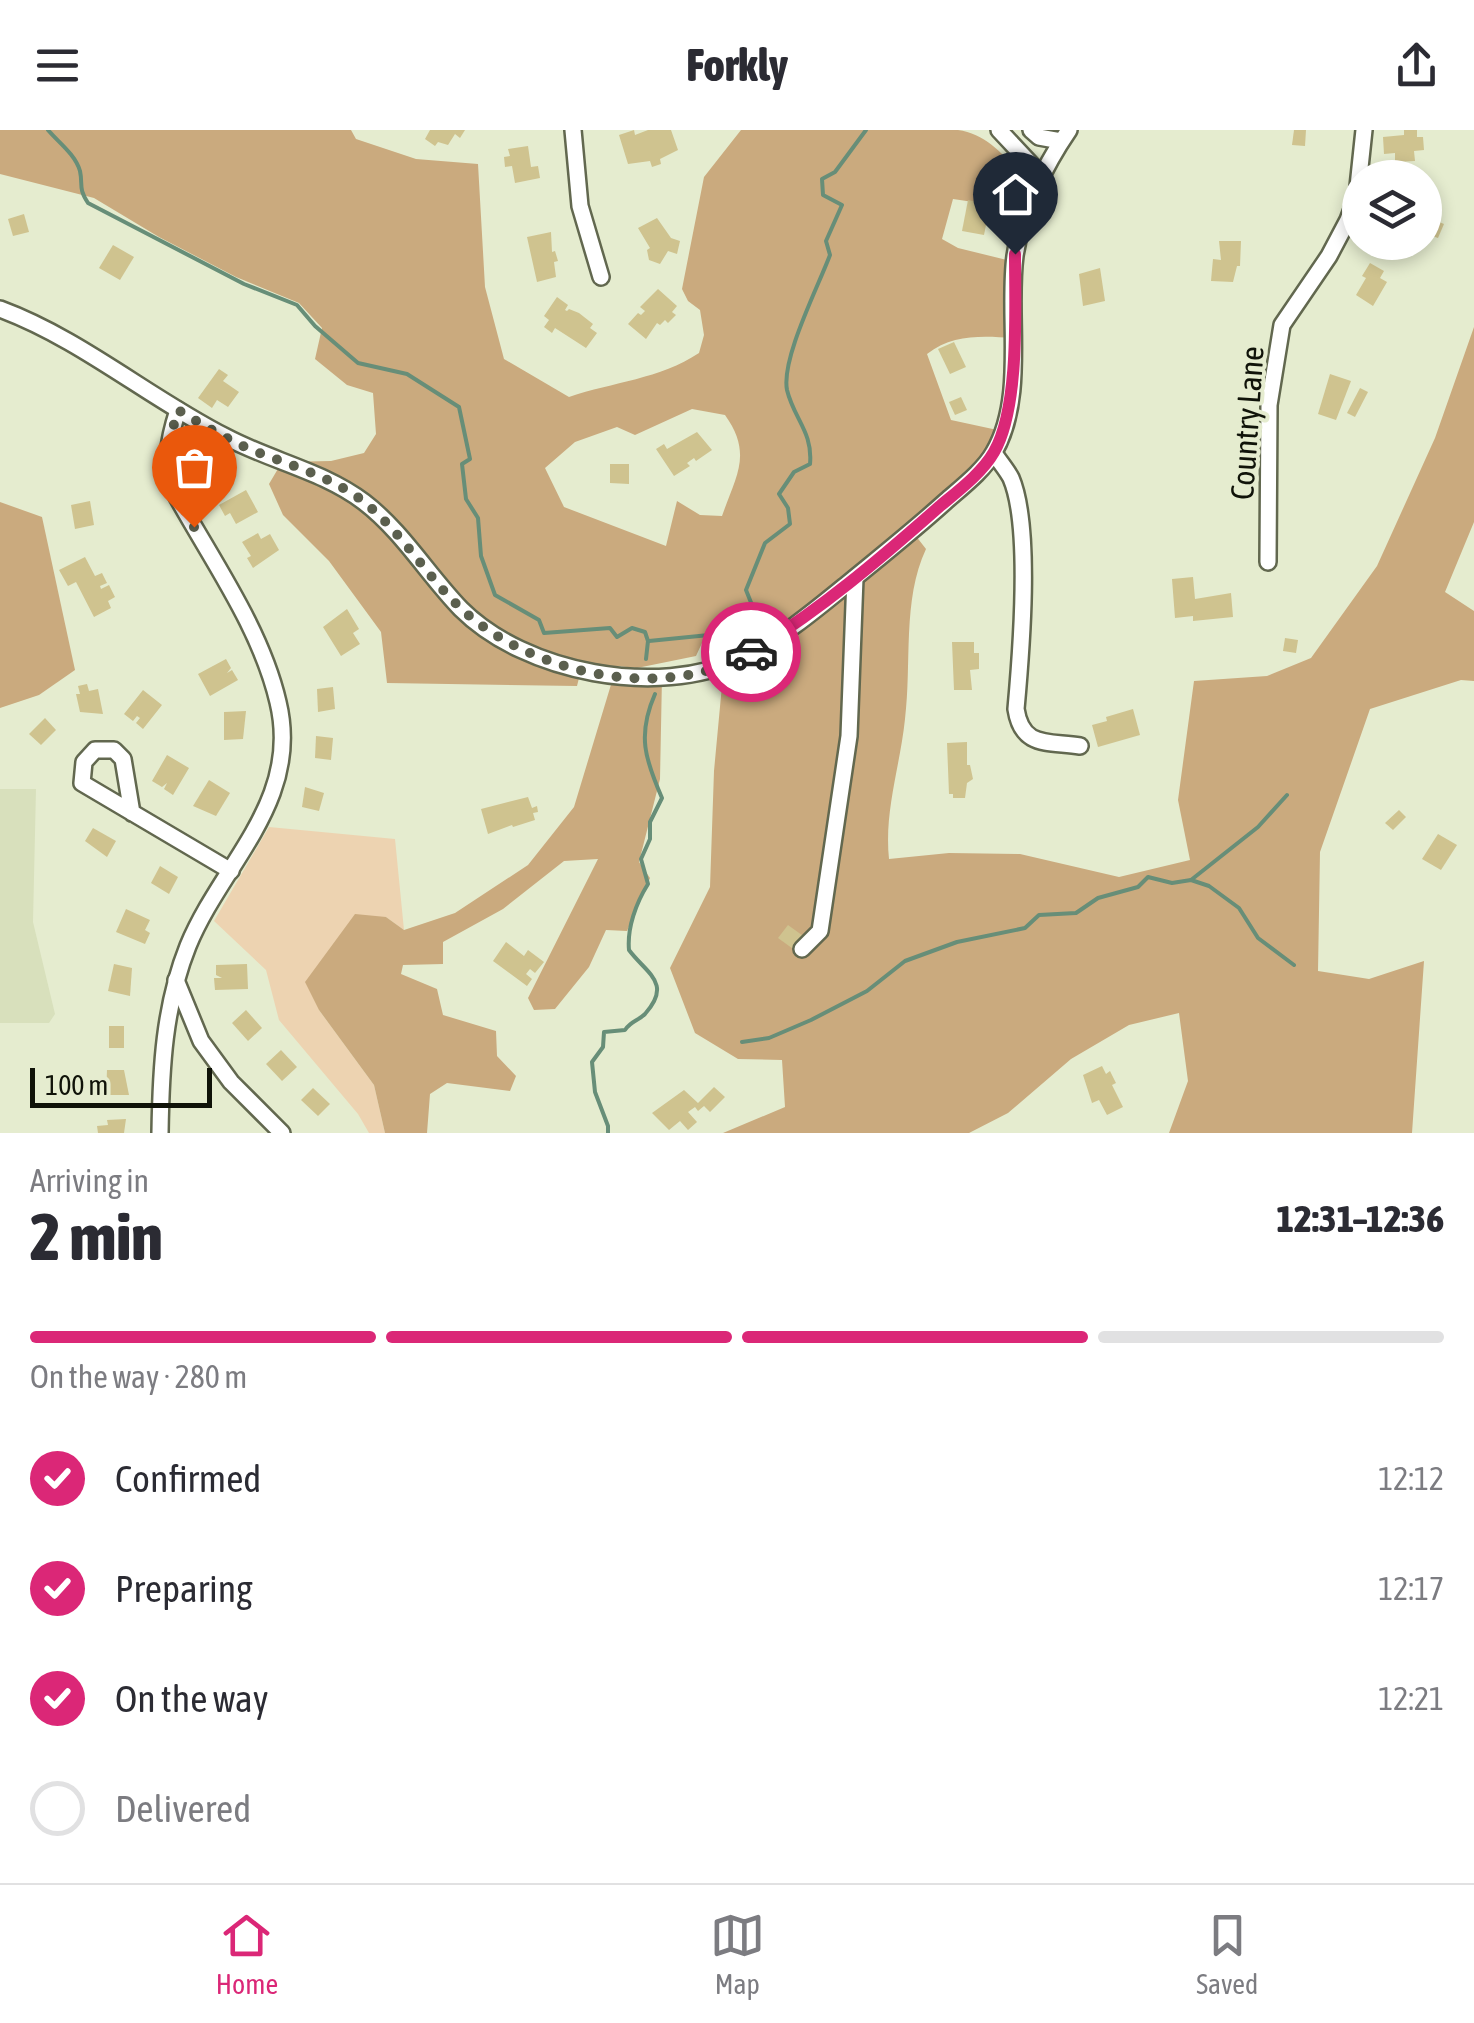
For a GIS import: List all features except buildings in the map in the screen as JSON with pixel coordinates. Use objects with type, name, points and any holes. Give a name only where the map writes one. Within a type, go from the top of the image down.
[{"type":"street","points":[[573,130],[580,206],[601,277]]},
{"type":"street","points":[[999,130],[1043,177]]},
{"type":"street","points":[[1031,130],[1038,138],[1065,136]]},
{"type":"street","name":"Country Lane","points":[[1268,562],[1269,405],[1282,325],[1329,256],[1348,220],[1357,196],[1364,130]]},
{"type":"street","points":[[0,308],[71,344],[244,446],[329,480],[355,496],[378,514],[463,611],[495,636],[538,657],[602,676],[676,676],[738,660],[795,626],[963,486],[994,453],[1012,387],[1015,254],[1031,202],[1065,136]]},
{"type":"street","points":[[160,1133],[167,1015],[176,980],[190,943],[266,812],[281,766],[279,705],[260,649],[172,486],[167,454],[178,410]]},
{"type":"street","points":[[994,453],[1012,479],[1019,520],[1023,595],[1016,709],[1019,728],[1029,739],[1080,746]]},
{"type":"street","points":[[802,949],[820,930],[849,736],[855,578]]},
{"type":"street","points":[[132,813],[231,871]]},
{"type":"street","points":[[176,980],[202,1041],[231,1082],[282,1133]]},
{"type":"shaded area","points":[[0,130],[351,130],[356,139],[416,159],[478,164],[485,287],[504,359],[569,397],[652,374],[699,353],[704,335],[700,310],[688,301],[682,289],[704,177],[741,130],[958,130],[992,145],[1035,193],[1024,226],[994,205],[953,199],[942,239],[958,248],[1015,262],[1013,338],[957,340],[927,354],[951,420],[1002,431],[994,453],[912,531],[926,549],[918,569],[911,611],[907,698],[891,806],[889,859],[949,853],[1020,854],[1119,877],[1190,860],[1178,800],[1194,681],[1267,676],[1311,658],[1377,566],[1435,438],[1474,327],[1474,522],[1445,592],[1474,611],[1474,681],[1461,680],[1370,709],[1320,852],[1318,971],[1369,979],[1424,961],[1412,1133],[1169,1133],[1188,1081],[1179,1013],[1129,1025],[1071,1059],[1008,1113],[969,1133],[723,1133],[785,1107],[782,1060],[738,1059],[695,1033],[670,968],[710,887],[714,771],[724,664],[753,651],[750,642],[741,642],[730,625],[702,643],[696,656],[637,668],[617,666],[614,676],[662,677],[660,779],[639,862],[650,878],[627,931],[606,930],[589,967],[555,1009],[534,1010],[528,998],[598,859],[564,861],[503,909],[443,942],[443,964],[403,965],[401,974],[437,989],[443,1015],[496,1031],[497,1056],[516,1076],[510,1091],[447,1083],[430,1094],[427,1133],[385,1133],[374,1085],[319,1010],[305,982],[355,914],[386,917],[404,930],[455,913],[528,865],[574,807],[613,678],[581,670],[577,686],[387,683],[381,632],[329,561],[283,515],[269,484],[282,462],[331,461],[364,453],[376,434],[373,393],[347,385],[315,359],[322,328],[299,303],[236,277],[94,198],[0,174]],"holes":[[[692,409],[725,415],[740,454],[722,516],[700,515],[677,501],[666,546],[564,507],[545,468],[575,442],[617,427],[635,435]]]},
{"type":"shaded area","points":[[0,502],[42,517],[75,670],[39,695],[0,708]]},
{"type":"shaded area","points":[[0,789],[36,789],[33,922],[55,1014],[49,1023],[0,1023]]},
{"type":"shaded area","points":[[269,827],[395,839],[404,930],[386,917],[319,1010],[374,1085],[385,1133],[369,1133],[358,1114],[279,1020],[266,970],[214,921]]},
{"type":"waterway","points":[[48,130],[78,165],[88,203],[244,284],[297,305],[358,363],[407,374],[459,407],[470,459],[462,464],[466,499],[478,518],[481,556],[495,595],[539,620],[544,633],[610,628],[617,637],[632,628],[645,632],[646,659]]},
{"type":"waterway","points":[[740,626],[752,605],[746,590],[765,543],[790,524],[788,508],[779,494],[794,472],[810,464],[809,443],[790,400],[787,377],[795,342],[830,255],[826,241],[842,205],[823,195],[822,179],[835,172],[866,130]]},
{"type":"waterway","points":[[649,641],[709,635]]},
{"type":"waterway","points":[[608,1133],[595,1092],[592,1062],[603,1047],[604,1032],[625,1030],[645,1014],[657,994],[654,979],[629,950],[633,916],[648,884],[641,859],[650,839],[650,822],[662,798],[645,747],[646,722],[655,694]]},
{"type":"waterway","points":[[1191,880],[1258,827],[1287,795]]},
{"type":"waterway","points":[[742,1042],[769,1038],[811,1020],[867,991],[905,961],[957,942],[1025,928],[1039,915],[1076,913],[1098,898],[1138,887],[1148,877],[1172,883],[1191,880],[1209,886],[1239,908],[1258,938],[1294,965]]},
{"type":"way so far","points":[[194,527],[172,486],[167,465],[168,443],[178,410],[244,446],[329,480],[367,504],[463,611],[495,636],[538,657],[626,679],[676,676],[738,660],[751,652]]},
{"type":"route","points":[[751,652],[795,626],[912,531],[994,453],[1012,387],[1015,254]]}]
